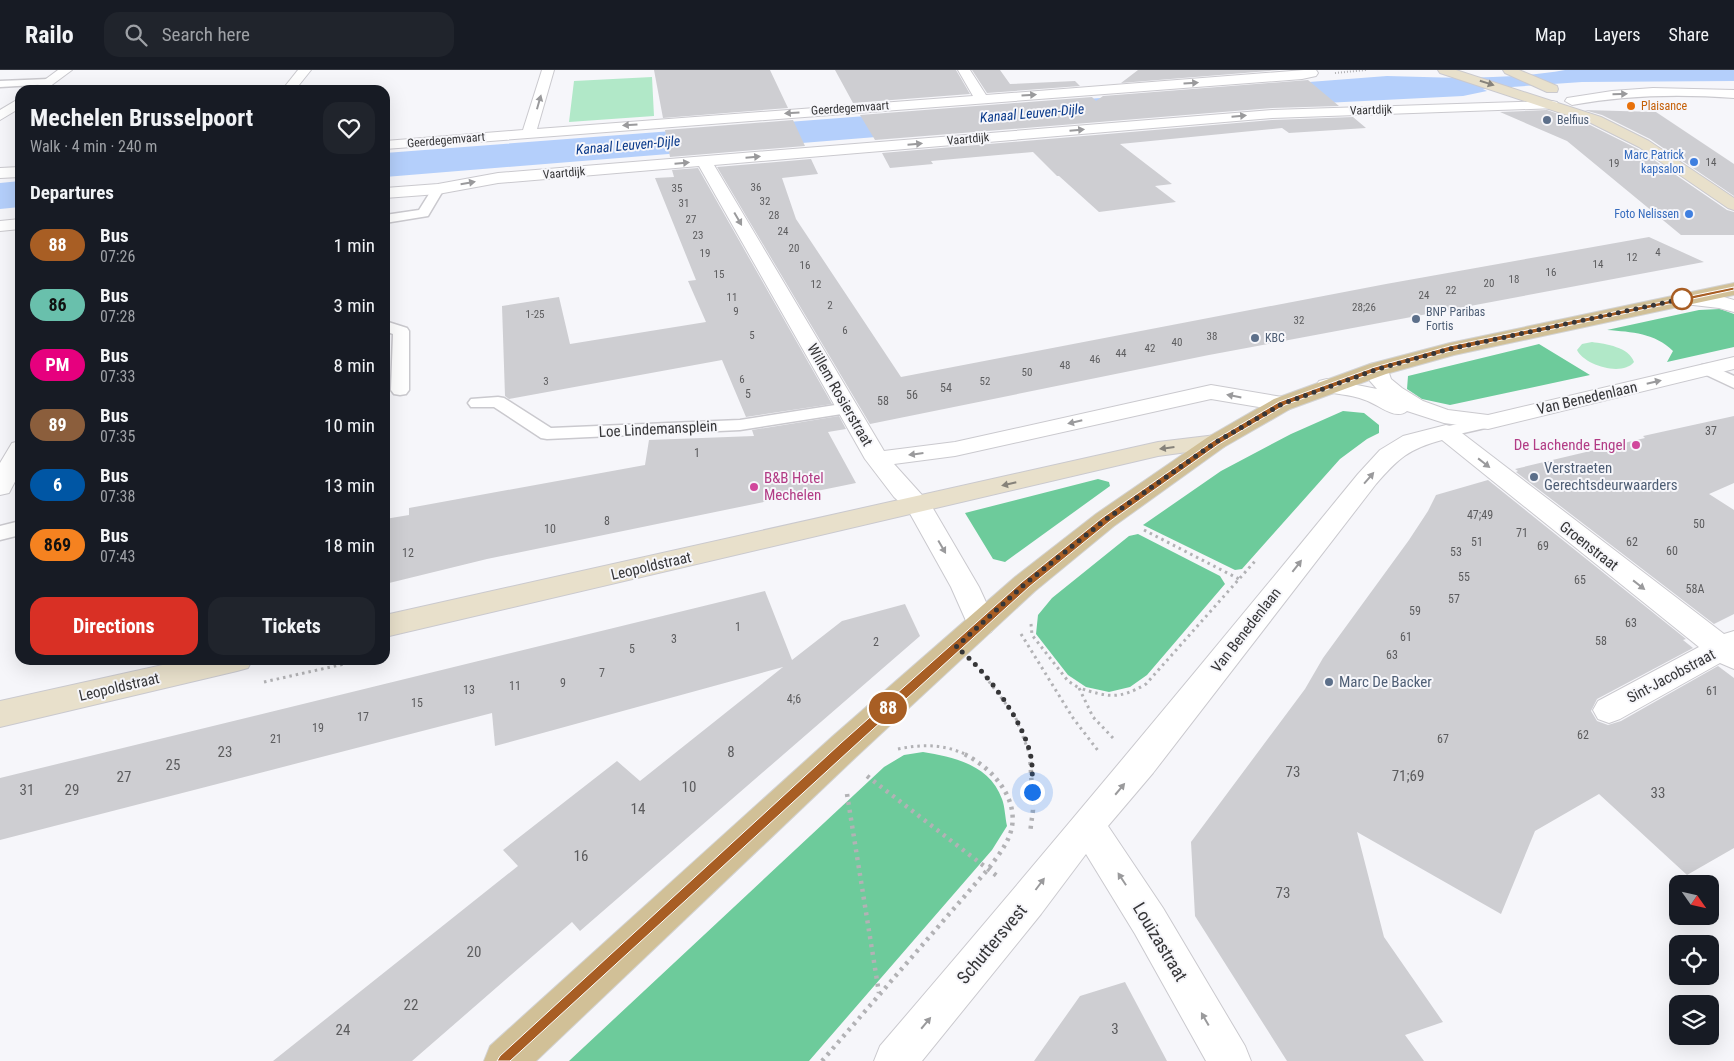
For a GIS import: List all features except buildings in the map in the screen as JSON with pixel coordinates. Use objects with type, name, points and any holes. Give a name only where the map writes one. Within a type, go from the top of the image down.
[{"type":"main road","points":[[1444,70],[1596,120],[1644,144],[1732,205]]},
{"type":"main road","points":[[1512,71],[1572,101],[1596,120]]},
{"type":"main road","points":[[505,1061],[846,746],[1025,584],[1105,520],[1216,442],[1282,404],[1378,369],[1450,349],[1734,289]]},
{"type":"main road","points":[[918,505],[1158,449],[1216,442]]},
{"type":"main road","name":"Leopoldstraat","points":[[390,625],[918,505]]},
{"type":"main road","name":"Leopoldstraat","points":[[0,714],[215,665]]},
{"type":"street","points":[[44,85],[66,70]]},
{"type":"street","points":[[292,85],[305,70]]},
{"type":"street","points":[[530,133],[548,70]]},
{"type":"street","points":[[964,70],[980,98]]},
{"type":"street","name":"Geerdegemvaart","points":[[390,145],[1311,71]]},
{"type":"street","points":[[1572,101],[1604,94],[1697,91],[1734,94]]},
{"type":"street","name":"Vaartdijk","points":[[390,193],[438,189],[498,178],[1272,114],[1552,105]]},
{"type":"street","points":[[0,116],[15,106]]},
{"type":"street","name":"Willem Rosierstraat","points":[[704,161],[877,459],[903,491],[918,505],[966,587],[981,624]]},
{"type":"street","points":[[0,173],[15,172]]},
{"type":"street","points":[[0,226],[15,224]]},
{"type":"street","points":[[1683,299],[1720,302],[1734,306]]},
{"type":"street","name":"Van Benedenlaan","points":[[1488,422],[1734,363]]},
{"type":"street","points":[[1378,369],[1381,381],[1394,393],[1415,406],[1444,416],[1488,422]]},
{"type":"street","points":[[1327,386],[1359,390],[1386,399],[1413,423],[1411,441]]},
{"type":"street","points":[[877,459],[955,449],[1211,392],[1282,404]]},
{"type":"street","name":"Van Benedenlaan","points":[[1087,825],[1119,790],[1367,479],[1389,455],[1411,441],[1446,432]]},
{"type":"street","name":"Groenstraat","points":[[1446,432],[1730,650]]},
{"type":"street","points":[[0,487],[15,458]]},
{"type":"street","name":"Sint-Jacobstraat","points":[[1609,710],[1730,650]]},
{"type":"street","name":"Schuttersvest","points":[[895,1061],[1087,825]]},
{"type":"street","name":"Louizastraat","points":[[1087,825],[1149,921],[1230,1061]]},
{"type":"lane","points":[[0,84],[49,82]]},
{"type":"lane","points":[[390,217],[423,213],[438,189]]},
{"type":"lane","points":[[390,328],[401,331],[400,390]]},
{"type":"lane","points":[[1708,369],[1734,383]]},
{"type":"lane","name":"Loe Lindemansplein","points":[[477,403],[498,402],[547,434],[740,424],[848,408]]},
{"type":"lane","name":"Van Benedenlaan","points":[[1446,432],[1488,422]]},
{"type":"lane","points":[[0,533],[15,529]]},
{"type":"path","points":[[1311,71],[1366,70]]},
{"type":"path","points":[[1136,526],[1239,580]]},
{"type":"path","points":[[1031,617],[1032,635],[1068,681],[1079,688],[1114,698],[1130,695],[1146,684],[1258,558]]},
{"type":"path","points":[[1020,633],[1073,718],[1110,765],[1119,790]]},
{"type":"path","points":[[956,647],[973,660],[1015,716],[1031,757],[1033,810],[1028,856],[1048,874]]},
{"type":"path","points":[[1079,688],[1093,717],[1117,742]]},
{"type":"path","points":[[822,1061],[988,868],[1001,852],[1011,832],[1013,818],[1007,795],[997,777],[983,764],[947,747],[917,745],[898,749],[891,754]]},
{"type":"path","points":[[870,768],[863,773],[1000,879]]},
{"type":"path","points":[[846,790],[879,994]]},
{"type":"green space","points":[[652,77],[654,116],[569,122],[574,81]]},
{"type":"green space","points":[[1720,309],[1734,314],[1734,347],[1667,362],[1673,351],[1659,340],[1643,334],[1607,330],[1699,310]]},
{"type":"green space","points":[[1592,342],[1610,345],[1622,350],[1634,362],[1621,369],[1613,369],[1595,364],[1587,360],[1577,350],[1582,344]]},
{"type":"green space","points":[[1539,344],[1590,375],[1450,405],[1422,399],[1407,389],[1408,376]]},
{"type":"green space","points":[[1343,411],[1364,413],[1379,425],[1379,433],[1367,439],[1340,459],[1242,569],[1235,570],[1143,525],[1221,471],[1291,434]]},
{"type":"green space","points":[[1098,479],[1109,482],[1110,486],[1005,562],[993,559],[965,513]]},
{"type":"green space","points":[[1138,534],[1220,576],[1225,584],[1147,675],[1130,687],[1109,692],[1086,687],[1068,675],[1036,634],[1038,615],[1052,598],[1129,536]]},
{"type":"green space","points":[[923,752],[958,760],[970,765],[989,778],[1002,799],[1007,826],[992,850],[809,1061],[569,1061],[884,767],[904,755]]},
{"type":"water","name":"Kanaal Leuven-Dijle","points":[[1565,70],[1734,70],[1734,81],[1582,82],[1483,89],[1487,91],[1463,96],[1245,107],[390,177],[390,153],[1387,76],[1454,78],[1499,77]]},
{"type":"water","points":[[15,182],[15,208],[0,209],[0,183]]},
{"type":"bus line","name":"88","points":[[505,1061],[846,746],[1025,584],[1105,520],[1216,442],[1282,404],[1378,369],[1450,349],[1734,289]]},
{"type":"place","name":"Plaisance","points":[[1631,106]]},
{"type":"place","name":"Belfius","points":[[1547,120]]},
{"type":"place","name":"Marc Patrick kapsalon","points":[[1694,162]]},
{"type":"place","name":"Foto Nelissen","points":[[1689,214]]},
{"type":"place","name":"BNP Paribas Fortis","points":[[1416,319]]},
{"type":"place","name":"KBC","points":[[1255,338]]},
{"type":"place","name":"De Lachende Engel","points":[[1636,445]]},
{"type":"place","name":"Verstraeten Gerechtsdeurwaarders","points":[[1534,477]]},
{"type":"place","name":"B&B Hotel Mechelen","points":[[754,487]]},
{"type":"place","name":"Marc De Backer","points":[[1329,682]]},
{"type":"route","points":[[1032,792],[1031,757],[1015,716],[973,660],[956,647],[1025,584],[1105,520],[1216,442],[1282,404],[1327,386],[1378,369],[1450,349],[1682,299]]}]
